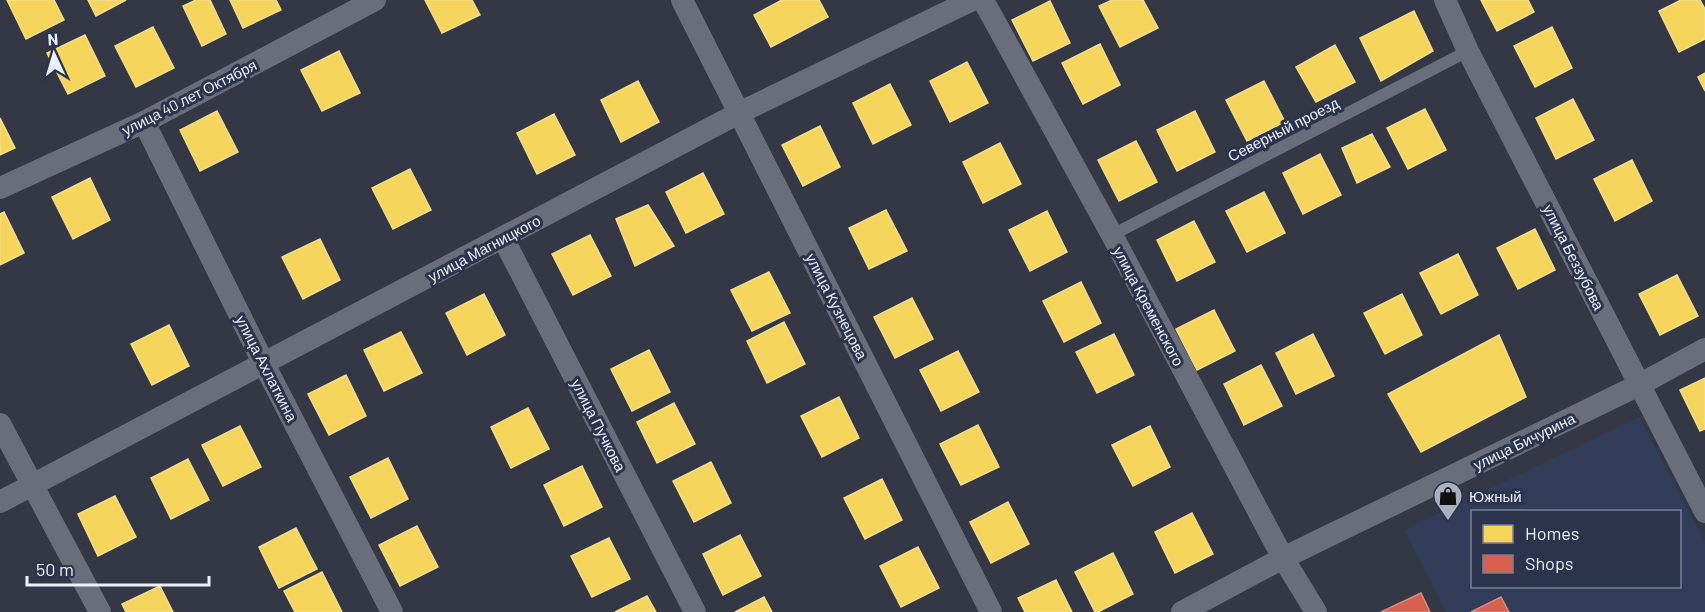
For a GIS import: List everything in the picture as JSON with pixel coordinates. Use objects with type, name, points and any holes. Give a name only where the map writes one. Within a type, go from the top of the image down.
[{"type":"street","name":"улица 40 лет Октября","points":[[0,188],[144,122],[375,0]]},
{"type":"street","name":"улица Кузнецова","points":[[682,0],[991,612]]},
{"type":"street","name":"улица Магницкого","points":[[0,502],[739,113],[972,0]]},
{"type":"street","name":"улица Кременского","points":[[983,0],[1112,235],[1283,558],[1316,612]]},
{"type":"street","name":"улица Беззубова","points":[[1445,0],[1468,51],[1705,512]]},
{"type":"street","name":"улица Ахлаткина","points":[[144,122],[392,612]]},
{"type":"street","name":"улица Пучкова","points":[[503,238],[695,612]]},
{"type":"street","name":"улица Бичурина","points":[[1182,612],[1283,558],[1639,385],[1705,349]]},
{"type":"street","points":[[0,424],[100,612]]},
{"type":"lane","name":"Северный проезд","points":[[1112,235],[1468,51]]},
{"type":"shaded area","name":"Южный","points":[[1639,417],[1705,541],[1705,612],[1446,612],[1404,530]]},
{"type":"building: Homes","points":[[7,0],[54,0],[64,20],[26,39]]},
{"type":"building: Homes","points":[[88,0],[126,0],[96,16]]},
{"type":"building: Homes","points":[[196,0],[210,0],[226,34],[202,46],[183,6]]},
{"type":"building: Homes","points":[[230,0],[276,0],[281,10],[243,28]]},
{"type":"building: Homes","points":[[425,0],[472,0],[480,15],[442,33]]},
{"type":"building: Homes","points":[[782,0],[819,0],[828,17],[771,47],[754,15]]},
{"type":"building: Homes","points":[[1112,0],[1143,0],[1158,28],[1120,47],[1099,6]]},
{"type":"building: Homes","points":[[1481,0],[1528,0],[1534,12],[1497,31]]},
{"type":"building: Homes","points":[[1681,0],[1700,0],[1705,9],[1705,39],[1679,52],[1659,11]]},
{"type":"building: Homes","points":[[1050,1],[1070,43],[1033,61],[1012,20]]},
{"type":"building: Homes","points":[[1414,11],[1433,51],[1381,81],[1360,38]]},
{"type":"building: Homes","points":[[153,27],[174,68],[136,87],[115,46]]},
{"type":"building: Homes","points":[[1552,27],[1572,68],[1535,87],[1514,46]]},
{"type":"building: Homes","points":[[85,35],[105,76],[68,94],[47,53]]},
{"type":"building: Homes","points":[[1100,44],[1120,85],[1083,104],[1062,63]]},
{"type":"building: Homes","points":[[1335,45],[1355,82],[1316,102],[1296,67]]},
{"type":"building: Homes","points":[[339,51],[360,93],[322,111],[301,70]]},
{"type":"building: Homes","points":[[967,62],[988,103],[950,122],[930,81]]},
{"type":"building: Homes","points":[[1705,73],[1705,91],[1698,77]]},
{"type":"building: Homes","points":[[638,81],[659,122],[621,142],[601,100]]},
{"type":"building: Homes","points":[[1264,81],[1285,122],[1247,141],[1226,100]]},
{"type":"building: Homes","points":[[890,84],[911,125],[873,144],[853,103]]},
{"type":"building: Homes","points":[[1573,99],[1594,140],[1556,159],[1536,118]]},
{"type":"building: Homes","points":[[1425,109],[1446,150],[1408,169],[1387,128]]},
{"type":"building: Homes","points":[[217,111],[238,152],[200,171],[180,130]]},
{"type":"building: Homes","points":[[1195,111],[1215,152],[1177,171],[1157,130]]},
{"type":"building: Homes","points":[[554,114],[575,155],[537,174],[517,133]]},
{"type":"building: Homes","points":[[0,118],[15,148],[0,155]]},
{"type":"building: Homes","points":[[820,126],[840,167],[803,186],[782,145]]},
{"type":"building: Homes","points":[[1372,134],[1390,167],[1357,183],[1342,148]]},
{"type":"building: Homes","points":[[1136,141],[1157,182],[1119,201],[1098,160]]},
{"type":"building: Homes","points":[[1000,143],[1021,184],[983,203],[963,162]]},
{"type":"building: Homes","points":[[1320,154],[1341,195],[1303,214],[1283,173]]},
{"type":"building: Homes","points":[[1632,160],[1652,201],[1615,221],[1594,179]]},
{"type":"building: Homes","points":[[410,169],[431,210],[393,229],[372,188]]},
{"type":"building: Homes","points":[[703,173],[724,214],[686,233],[666,192]]},
{"type":"building: Homes","points":[[90,178],[110,220],[73,239],[52,197]]},
{"type":"building: Homes","points":[[1264,192],[1285,233],[1247,252],[1226,211]]},
{"type":"building: Homes","points":[[648,205],[674,246],[635,266],[616,219]]},
{"type":"building: Homes","points":[[886,210],[907,251],[869,269],[849,228]]},
{"type":"building: Homes","points":[[1047,211],[1067,252],[1030,271],[1009,230]]},
{"type":"building: Homes","points":[[4,212],[24,253],[0,265],[0,214]]},
{"type":"building: Homes","points":[[1194,221],[1215,262],[1177,281],[1157,240]]},
{"type":"building: Homes","points":[[1535,229],[1555,270],[1518,289],[1497,248]]},
{"type":"building: Homes","points":[[590,235],[611,276],[573,295],[552,254]]},
{"type":"building: Homes","points":[[320,239],[340,280],[303,299],[282,257]]},
{"type":"building: Homes","points":[[1458,254],[1478,295],[1441,314],[1420,273]]},
{"type":"building: Homes","points":[[769,272],[790,313],[752,331],[731,290]]},
{"type":"building: Homes","points":[[1677,275],[1698,316],[1660,335],[1639,294]]},
{"type":"building: Homes","points":[[1081,282],[1101,323],[1064,342],[1043,301]]},
{"type":"building: Homes","points":[[484,294],[505,335],[467,355],[446,313]]},
{"type":"building: Homes","points":[[1402,294],[1422,335],[1385,354],[1364,313]]},
{"type":"building: Homes","points":[[912,298],[933,339],[895,358],[874,317]]},
{"type":"building: Homes","points":[[1214,310],[1235,351],[1197,370],[1176,329]]},
{"type":"building: Homes","points":[[784,322],[805,364],[767,383],[747,341]]},
{"type":"building: Homes","points":[[169,325],[189,366],[152,385],[131,344]]},
{"type":"building: Homes","points":[[401,332],[422,373],[384,391],[364,350]]},
{"type":"building: Homes","points":[[1114,334],[1134,375],[1097,393],[1076,352]]},
{"type":"building: Homes","points":[[1313,334],[1334,376],[1296,394],[1276,353]]},
{"type":"building: Homes","points":[[1499,335],[1526,397],[1421,452],[1388,394]]},
{"type":"building: Homes","points":[[649,350],[670,392],[632,411],[611,369]]},
{"type":"building: Homes","points":[[958,351],[979,392],[941,411],[920,370]]},
{"type":"building: Homes","points":[[1261,365],[1282,406],[1244,425],[1224,384]]},
{"type":"building: Homes","points":[[346,375],[366,416],[329,435],[308,394]]},
{"type":"building: Homes","points":[[1705,378],[1705,429],[1700,431],[1680,390]]},
{"type":"building: Homes","points":[[839,397],[859,438],[822,457],[801,416]]},
{"type":"building: Homes","points":[[674,403],[695,444],[657,463],[637,422]]},
{"type":"building: Homes","points":[[528,408],[549,449],[511,468],[491,427]]},
{"type":"building: Homes","points":[[978,425],[999,467],[961,485],[940,444]]},
{"type":"building: Homes","points":[[240,426],[261,467],[223,486],[202,445]]},
{"type":"building: Homes","points":[[1150,426],[1170,467],[1133,486],[1112,445]]},
{"type":"building: Homes","points":[[388,458],[408,499],[371,518],[350,477]]},
{"type":"building: Homes","points":[[188,459],[209,500],[171,519],[151,478]]},
{"type":"building: Homes","points":[[711,462],[731,503],[694,522],[673,481]]},
{"type":"building: Homes","points":[[582,466],[602,507],[564,526],[544,485]]},
{"type":"building: Homes","points":[[882,479],[902,520],[865,539],[844,498]]},
{"type":"building: Homes","points":[[115,496],[136,537],[98,556],[78,514]]},
{"type":"building: Homes","points":[[1008,502],[1029,544],[991,563],[970,522]]},
{"type":"building: Homes","points":[[1192,513],[1213,554],[1175,573],[1155,532]]},
{"type":"building: Homes","points":[[417,526],[438,567],[400,586],[379,545]]},
{"type":"building: Homes","points":[[296,528],[317,569],[279,588],[259,547]]},
{"type":"building: Homes","points":[[740,535],[761,576],[723,595],[703,554]]},
{"type":"building: Homes","points":[[609,538],[630,579],[592,597],[571,556]]},
{"type":"building: Homes","points":[[918,547],[939,588],[901,607],[880,566]]},
{"type":"building: Homes","points":[[1113,553],[1133,594],[1095,612],[1075,572]]},
{"type":"building: Homes","points":[[322,572],[342,612],[295,612],[284,591]]},
{"type":"building: Homes","points":[[1056,580],[1072,612],[1025,612],[1018,598]]},
{"type":"building: Homes","points":[[160,586],[173,612],[126,612],[122,604]]},
{"type":"building: Homes","points":[[647,596],[656,612],[615,612]]},
{"type":"building: Homes","points":[[764,597],[772,612],[735,612]]},
{"type":"building: Shops","points":[[1421,593],[1430,612],[1381,612]]},
{"type":"building: Shops","points":[[1501,597],[1509,612],[1471,612]]},
{"type":"place","name":"Южный","points":[[1448,522]]}]
